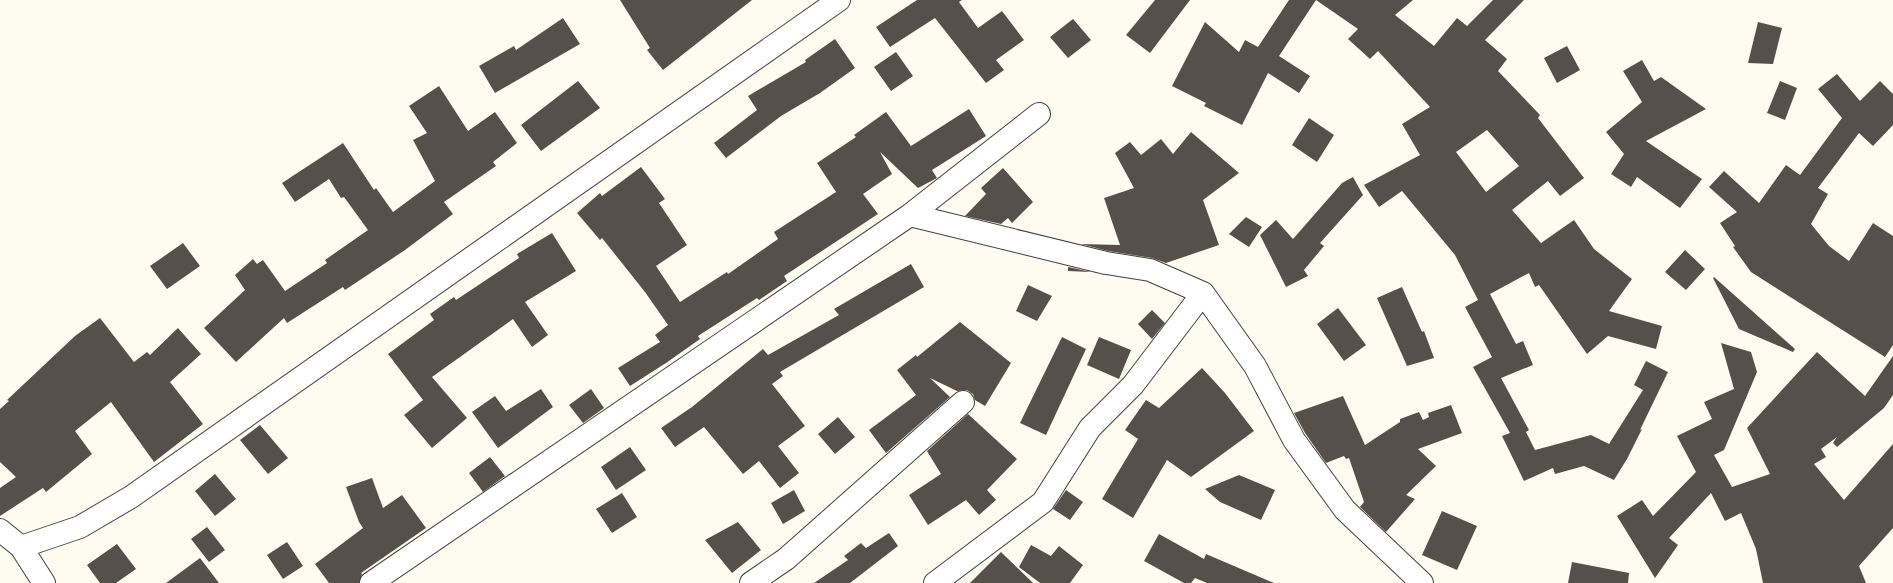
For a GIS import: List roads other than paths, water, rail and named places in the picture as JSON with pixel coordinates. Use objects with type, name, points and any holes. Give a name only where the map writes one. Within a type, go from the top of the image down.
[{"type":"street","points":[[21,547],[80,527],[131,496],[840,0]]},
{"type":"street","points":[[371,583],[910,215],[1039,114]]},
{"type":"street","points":[[910,215],[1106,263],[1150,270],[1203,293],[1255,366],[1294,440],[1345,510],[1422,583]]},
{"type":"street","points":[[934,583],[1043,502],[1090,428],[1133,385],[1203,293]]},
{"type":"street","points":[[751,583],[786,559],[963,402]]},
{"type":"street","points":[[0,530],[21,547],[44,583]]}]
